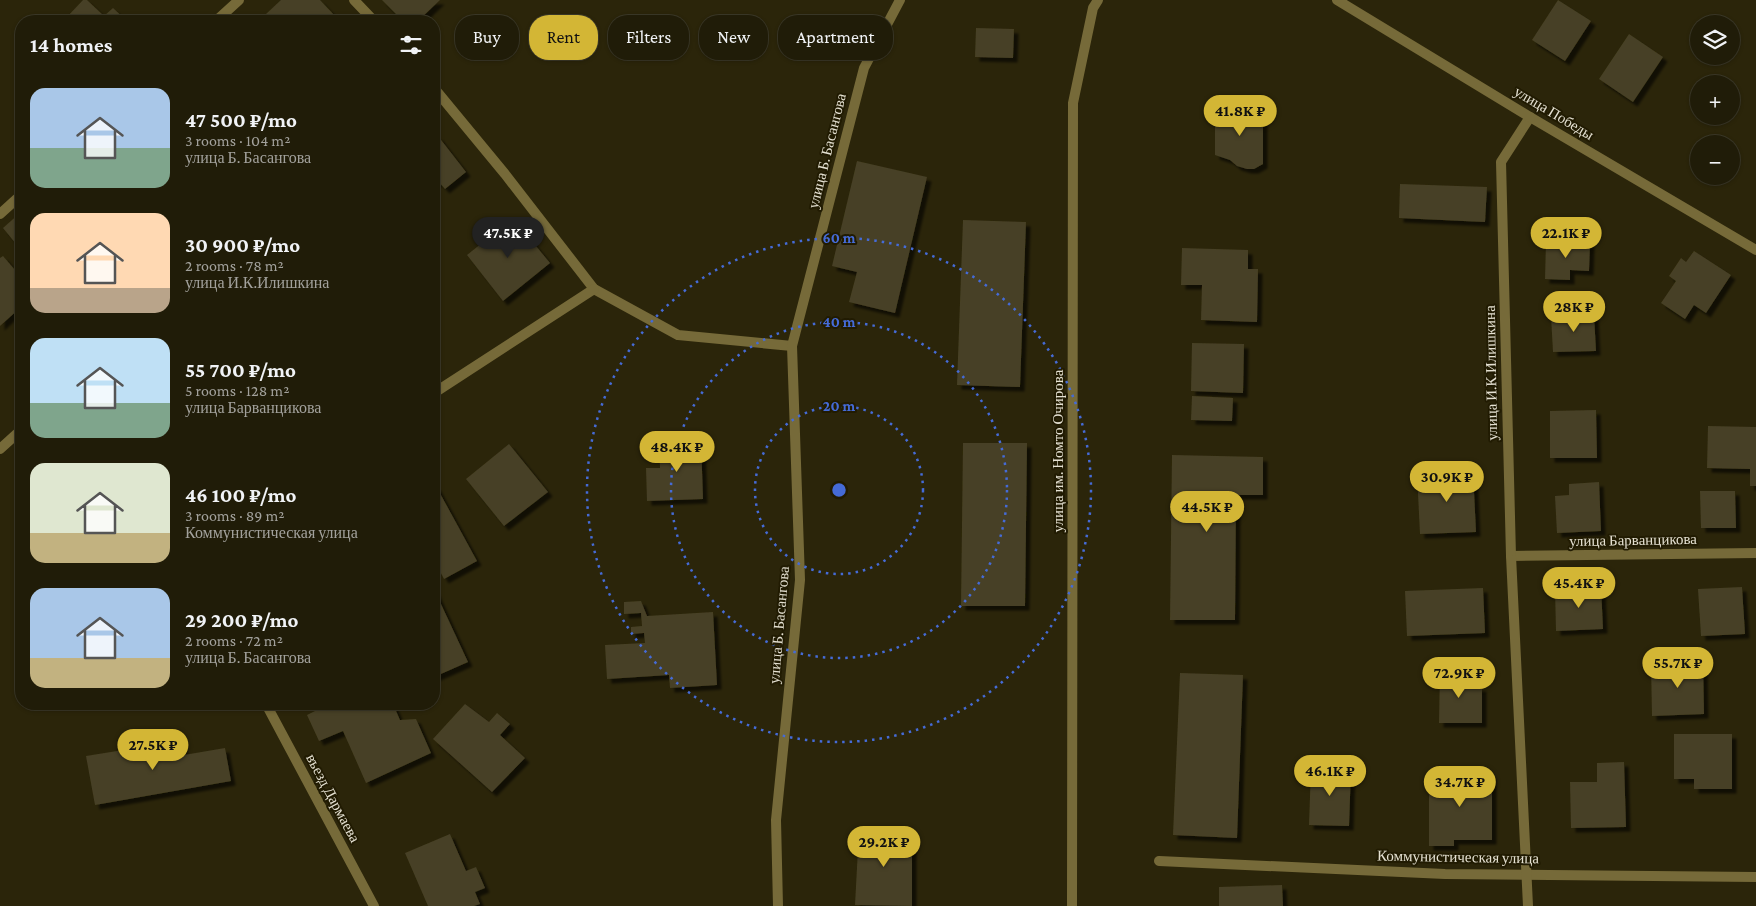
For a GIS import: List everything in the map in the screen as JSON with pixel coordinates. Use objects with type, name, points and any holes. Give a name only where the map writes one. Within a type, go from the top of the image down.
[{"type":"street","points":[[223,15],[240,0]]},
{"type":"street","points":[[354,0],[368,15]]},
{"type":"street","name":"улица Б. Басангова","points":[[778,906],[776,820],[800,580],[792,346],[864,68],[900,0]]},
{"type":"street","name":"улица им. Номто Очирова","points":[[1072,906],[1073,103],[1093,8],[1098,0]]},
{"type":"street","name":"улица Победы","points":[[1337,0],[1530,117],[1756,250]]},
{"type":"street","points":[[440,95],[505,174],[594,290],[678,335],[792,346]]},
{"type":"street","name":"улица И.К.Илишкина","points":[[1528,906],[1511,556],[1502,162],[1530,117]]},
{"type":"street","points":[[0,214],[15,200]]},
{"type":"street","points":[[440,389],[594,290]]},
{"type":"street","points":[[0,449],[15,435]]},
{"type":"street","name":"улица Барванцикова","points":[[1511,556],[1756,553]]},
{"type":"street","name":"въезд Дармаева","points":[[269,710],[374,906]]},
{"type":"street","name":"Коммунистическая улица","points":[[1159,861],[1445,874],[1756,877]]},
{"type":"building","points":[[83,0],[87,0],[103,15],[69,15]]},
{"type":"building","points":[[281,0],[320,0],[334,15],[267,15]]},
{"type":"building","points":[[382,0],[440,0],[424,15],[397,15]]},
{"type":"building","points":[[1558,0],[1591,21],[1565,61],[1532,40]]},
{"type":"building","points":[[113,8],[121,15],[105,15]]},
{"type":"building","points":[[976,28],[1014,29],[1013,58],[975,57]]},
{"type":"building","points":[[1629,34],[1663,57],[1633,102],[1599,79]]},
{"type":"building","points":[[1215,109],[1263,110],[1263,164],[1254,169],[1247,169],[1215,155]]},
{"type":"building","points":[[440,139],[466,172],[445,189],[440,183]]},
{"type":"building","points":[[857,161],[927,177],[895,313],[849,302],[857,272],[832,266]]},
{"type":"building","points":[[1400,184],[1487,187],[1485,222],[1399,218]]},
{"type":"building","points":[[15,217],[15,243],[3,228]]},
{"type":"building","points":[[513,218],[550,263],[503,301],[467,255]]},
{"type":"building","points":[[963,220],[1026,222],[1020,387],[957,385]]},
{"type":"building","points":[[1546,242],[1590,243],[1589,271],[1570,270],[1570,280],[1545,279]]},
{"type":"building","points":[[1182,248],[1248,250],[1248,269],[1258,269],[1257,322],[1201,320],[1202,285],[1181,285]]},
{"type":"building","points":[[1694,251],[1731,275],[1706,313],[1694,305],[1685,319],[1661,303],[1676,281],[1669,276],[1681,258],[1686,262]]},
{"type":"building","points":[[3,256],[15,270],[15,312],[0,326],[0,258]]},
{"type":"building","points":[[1594,315],[1596,351],[1553,352],[1551,316]]},
{"type":"building","points":[[1192,343],[1244,344],[1243,393],[1191,391]]},
{"type":"building","points":[[1192,396],[1233,398],[1232,421],[1191,420]]},
{"type":"building","points":[[1596,410],[1597,458],[1550,458],[1550,411]]},
{"type":"building","points":[[1708,426],[1756,427],[1756,486],[1750,486],[1750,469],[1707,468]]},
{"type":"building","points":[[701,441],[703,499],[647,501],[646,468],[660,468],[659,442]]},
{"type":"building","points":[[963,443],[1027,443],[1025,606],[961,606]]},
{"type":"building","points":[[509,444],[548,492],[504,526],[466,479]]},
{"type":"building","points":[[1172,455],[1263,457],[1263,495],[1236,495],[1235,620],[1170,620]]},
{"type":"building","points":[[1473,471],[1476,532],[1420,534],[1417,473]]},
{"type":"building","points":[[1599,482],[1601,531],[1557,533],[1555,496],[1569,495],[1569,484]]},
{"type":"building","points":[[1700,491],[1735,491],[1736,528],[1701,528]]},
{"type":"building","points":[[440,493],[477,561],[444,579],[440,571]]},
{"type":"building","points":[[1601,587],[1603,629],[1556,631],[1555,589]]},
{"type":"building","points":[[1742,587],[1745,634],[1701,636],[1698,589]]},
{"type":"building","points":[[1483,588],[1485,633],[1407,636],[1405,591]]},
{"type":"building","points":[[641,601],[647,616],[713,612],[717,685],[670,688],[669,675],[607,679],[605,645],[645,643],[644,633],[631,634],[631,627],[642,626],[641,613],[624,614],[624,602]]},
{"type":"building","points":[[440,602],[468,662],[440,674]]},
{"type":"building","points":[[1703,661],[1704,714],[1652,716],[1651,663]]},
{"type":"building","points":[[1440,670],[1465,671],[1465,687],[1482,687],[1482,723],[1439,723]]},
{"type":"building","points":[[1180,673],[1243,675],[1237,838],[1173,835]]},
{"type":"building","points":[[465,704],[489,722],[497,713],[510,724],[500,735],[525,758],[492,792],[433,739]]},
{"type":"building","points":[[317,710],[396,710],[400,720],[416,719],[431,753],[366,783],[343,731],[319,741],[307,715]]},
{"type":"building","points":[[1674,734],[1732,734],[1732,789],[1694,789],[1694,779],[1674,779]]},
{"type":"building","points":[[159,738],[161,749],[182,745],[184,755],[225,748],[231,781],[95,805],[86,756],[142,747],[143,741]]},
{"type":"building","points":[[1624,762],[1626,827],[1571,828],[1570,782],[1597,782],[1597,763]]},
{"type":"building","points":[[1311,768],[1351,769],[1349,826],[1309,825]]},
{"type":"building","points":[[1429,773],[1492,774],[1492,840],[1454,840],[1454,846],[1429,846]]},
{"type":"building","points":[[859,830],[912,831],[912,906],[855,905]]},
{"type":"building","points":[[450,834],[466,871],[476,867],[485,888],[475,892],[480,904],[474,906],[428,906],[405,853]]},
{"type":"building","points":[[1282,885],[1283,906],[1219,906],[1219,887]]}]
